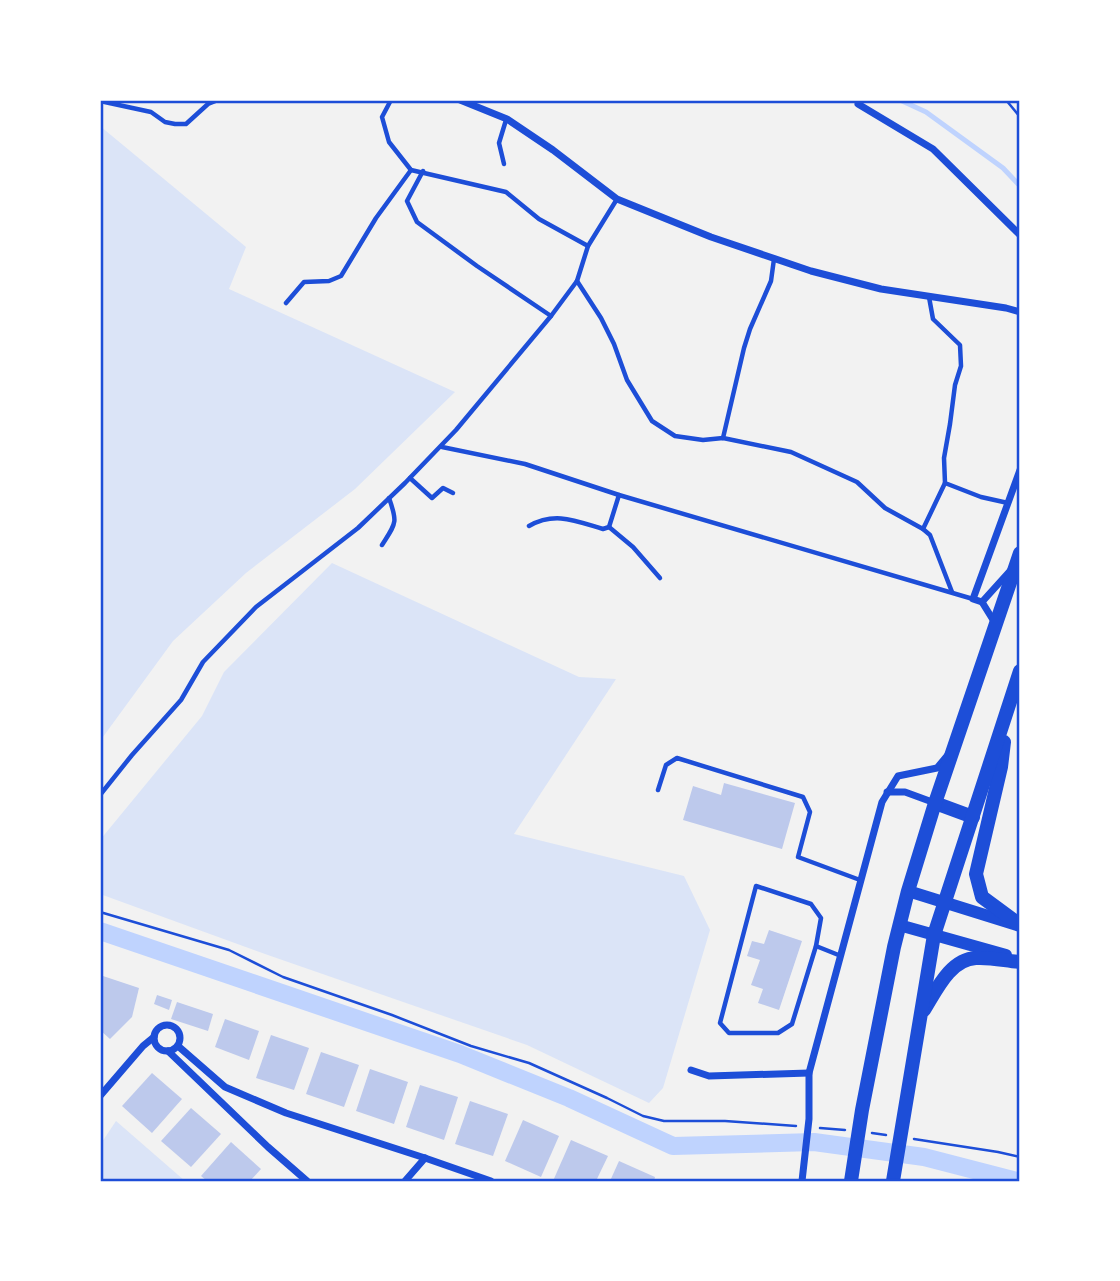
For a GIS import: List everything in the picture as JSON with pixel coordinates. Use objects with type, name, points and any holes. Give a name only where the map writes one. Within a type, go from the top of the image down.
[{"type":"highway","points":[[852,1174],[862,1110],[908,891],[1018,558]]},
{"type":"highway","points":[[894,1178],[934,935],[1020,671]]},
{"type":"highway","points":[[1008,709],[1001,767],[976,874],[982,897],[1020,926]]},
{"type":"highway","points":[[935,803],[973,817]]},
{"type":"highway","points":[[921,1016],[945,977],[958,964],[974,958],[1020,961]]},
{"type":"main road","points":[[908,891],[1020,926]]},
{"type":"main road","points":[[899,925],[1020,961]]},
{"type":"street","points":[[460,100],[507,119],[617,199],[711,237],[811,271],[881,289],[1020,312]]},
{"type":"street","points":[[858,104],[933,149],[1020,235]]},
{"type":"street","points":[[996,625],[982,602],[973,599],[1020,470]]},
{"type":"street","points":[[982,602],[1018,558]]},
{"type":"street","points":[[802,1180],[809,1119],[809,1073],[882,802],[898,776],[937,768],[954,749]]},
{"type":"street","points":[[887,792],[905,792],[935,803]]},
{"type":"street","points":[[100,1096],[161,1026],[170,1025],[177,1029],[181,1038],[172,1051],[163,1051],[156,1046],[153,1037]]},
{"type":"street","points":[[178,1046],[225,1087],[286,1113],[491,1181]]},
{"type":"street","points":[[168,1051],[307,1181]]},
{"type":"street","points":[[691,1070],[709,1076],[809,1073]]},
{"type":"street","points":[[405,1181],[425,1158]]},
{"type":"lane","points":[[100,101],[151,111],[165,122],[186,124],[208,104],[218,100]]},
{"type":"lane","points":[[391,100],[382,117],[389,142],[411,170],[506,192],[539,219],[588,246]]},
{"type":"lane","points":[[504,164],[499,143],[507,119]]},
{"type":"lane","points":[[286,303],[304,282],[329,281],[341,276],[376,218],[411,170]]},
{"type":"lane","points":[[423,172],[407,201],[417,222],[551,316]]},
{"type":"lane","points":[[100,795],[181,700],[203,662],[256,607],[358,528],[456,430],[577,281],[588,246],[617,199]]},
{"type":"lane","points":[[723,438],[744,348],[771,281],[774,258]]},
{"type":"lane","points":[[577,281],[601,318],[627,380],[652,421],[675,436],[703,440],[723,438],[791,452],[857,482],[885,508],[930,535],[953,593]]},
{"type":"lane","points":[[923,529],[945,483],[944,458],[955,385],[961,366],[960,345],[933,319],[929,296]]},
{"type":"lane","points":[[441,446],[525,464],[619,495],[973,599]]},
{"type":"lane","points":[[410,478],[432,498],[443,488],[453,493]]},
{"type":"lane","points":[[945,483],[981,497],[1008,503]]},
{"type":"lane","points":[[609,527],[619,495]]},
{"type":"lane","points":[[382,545],[392,530],[396,517],[389,498]]},
{"type":"lane","points":[[529,526],[542,519],[566,518],[603,529],[609,527]]},
{"type":"lane","points":[[609,527],[633,547],[660,578]]},
{"type":"lane","points":[[658,790],[666,765],[677,758],[803,797],[810,812],[798,857],[861,880]]},
{"type":"lane","points":[[756,886],[811,904],[821,918],[816,946],[792,1024],[778,1033],[729,1033],[720,1023],[756,886]]},
{"type":"lane","points":[[816,946],[841,956]]},
{"type":"path","points":[[1006,100],[1020,117]]},
{"type":"path","points":[[100,912],[229,950],[283,977],[471,1046],[529,1063],[643,1116],[664,1121],[725,1121],[806,1127]]},
{"type":"path","points":[[819,1128],[845,1130]]},
{"type":"path","points":[[871,1133],[885,1135]]},
{"type":"path","points":[[912,1138],[1020,1157]]},
{"type":"shaded area","points":[[100,126],[246,247],[229,289],[455,392],[355,489],[246,573],[173,641],[100,741]]},
{"type":"shaded area","points":[[332,563],[579,677],[616,679],[514,834],[684,876],[710,930],[663,1088],[649,1103],[527,1045],[100,894],[100,840],[202,716],[224,672]]},
{"type":"shaded area","points":[[116,1121],[185,1181],[100,1181],[100,1145]]},
{"type":"building","points":[[724,783],[795,803],[782,849],[683,820],[693,786],[721,795]]},
{"type":"building","points":[[769,930],[802,941],[779,1010],[758,1003],[763,989],[751,985],[760,960],[747,956],[752,941],[764,944]]},
{"type":"building","points":[[100,975],[139,988],[132,1017],[110,1039],[100,1030]]},
{"type":"building","points":[[157,995],[172,1000],[169,1010],[154,1004]]},
{"type":"building","points":[[177,1002],[213,1014],[208,1031],[171,1019]]},
{"type":"building","points":[[225,1019],[259,1031],[249,1060],[215,1047]]},
{"type":"building","points":[[271,1035],[309,1048],[294,1090],[256,1078]]},
{"type":"building","points":[[321,1052],[359,1065],[344,1107],[306,1094]]},
{"type":"building","points":[[370,1069],[408,1082],[394,1124],[356,1111]]},
{"type":"building","points":[[152,1073],[182,1099],[152,1133],[122,1106]]},
{"type":"building","points":[[420,1085],[458,1097],[444,1140],[406,1127]]},
{"type":"building","points":[[470,1101],[508,1114],[493,1156],[455,1144]]},
{"type":"building","points":[[191,1108],[221,1134],[191,1167],[161,1141]]},
{"type":"building","points":[[523,1120],[559,1136],[541,1177],[505,1161]]},
{"type":"building","points":[[571,1140],[608,1156],[596,1181],[553,1181]]},
{"type":"building","points":[[231,1142],[261,1169],[250,1181],[207,1181],[201,1176]]},
{"type":"building","points":[[619,1161],[655,1177],[654,1181],[610,1181]]},
{"type":"waterway","points":[[900,100],[926,112],[1003,168],[1020,186]]},
{"type":"waterway","points":[[100,931],[460,1054],[569,1098],[673,1146],[814,1142],[924,1157],[1017,1181]]}]
